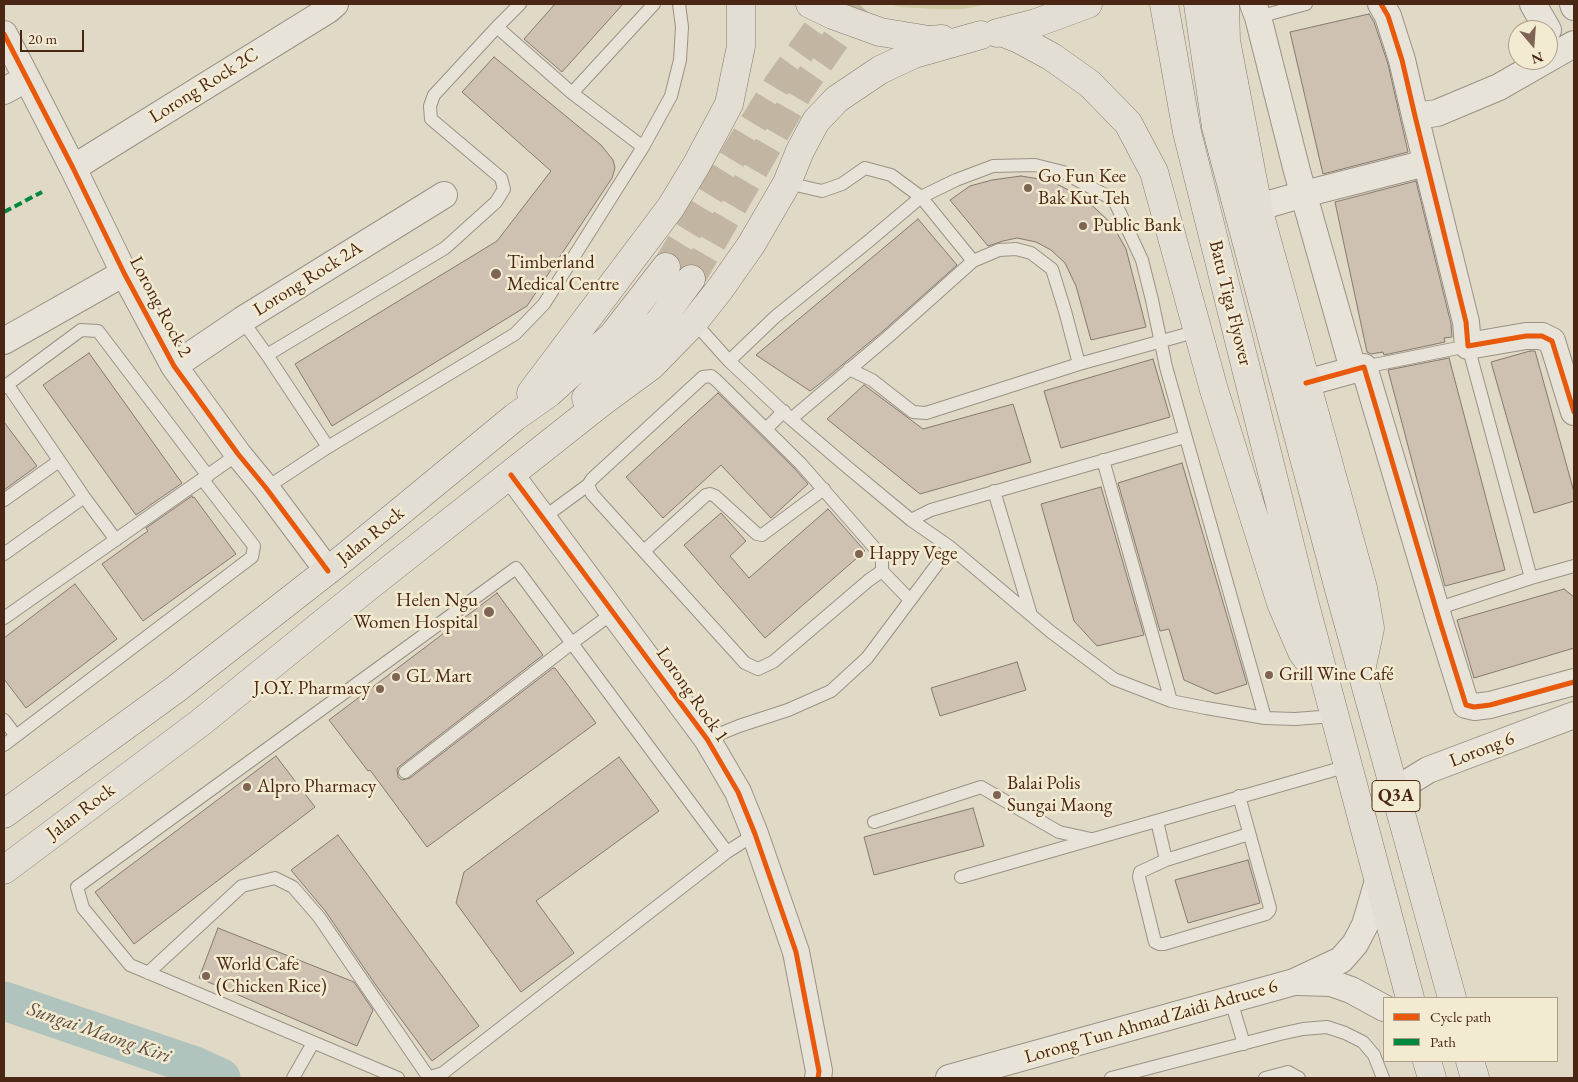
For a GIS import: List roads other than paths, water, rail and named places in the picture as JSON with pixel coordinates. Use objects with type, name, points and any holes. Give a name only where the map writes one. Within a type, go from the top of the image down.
[{"type":"main road","points":[[515,417],[540,380],[671,207],[697,164],[728,104],[741,46],[741,4]]},
{"type":"main road","points":[[810,4],[859,26],[903,37],[928,40],[991,34],[1036,23],[1088,4]]},
{"type":"main road","name":"Batu Tiga Flyover","points":[[1164,4],[1187,132],[1304,600],[1410,997]]},
{"type":"main road","name":"Batu Tiga Flyover","points":[[1198,4],[1216,127],[1361,668]]},
{"type":"main road","points":[[1225,4],[1226,41],[1259,207],[1360,579],[1370,628],[1361,668]]},
{"type":"main road","points":[[991,34],[1019,39],[1052,57],[1090,84],[1128,123],[1154,172],[1214,390],[1281,603],[1302,652],[1327,683]]},
{"type":"main road","name":"Jalan Rock","points":[[4,870],[200,723],[369,586],[651,366],[694,322],[751,245],[787,183],[800,151],[816,121],[837,98],[880,70],[914,54],[991,34]]},
{"type":"main road","name":"Jalan Rock","points":[[4,814],[176,688],[328,571],[515,417],[549,393],[612,335],[666,267]]},
{"type":"main road","name":"Jalan Rock","points":[[511,475],[659,322],[691,279]]},
{"type":"main road","name":"Q3A","points":[[1361,668],[1452,997]]},
{"type":"main road","points":[[1427,1062],[1432,1078]]},
{"type":"main road","points":[[1470,1062],[1474,1078]]},
{"type":"street","name":"Lorong Rock 2C","points":[[73,168],[335,4]]},
{"type":"street","points":[[1381,4],[1388,16],[1402,60],[1466,322],[1468,346],[1526,336],[1542,336],[1552,341],[1574,412]]},
{"type":"street","points":[[1533,4],[1542,20]]},
{"type":"street","points":[[1232,72],[1251,8]]},
{"type":"street","points":[[1251,8],[1304,194],[1466,705],[1474,707],[1490,705],[1574,682]]},
{"type":"street","name":"Lorong Rock 2","points":[[4,34],[15,85],[73,168],[124,273],[174,366],[238,454],[328,571]]},
{"type":"street","points":[[1415,116],[1437,112],[1499,87],[1567,49],[1558,40]]},
{"type":"street","points":[[1259,207],[1426,163]]},
{"type":"street","name":"Lorong Rock 2A","points":[[174,366],[242,320],[444,195]]},
{"type":"street","points":[[4,341],[124,273]]},
{"type":"street","points":[[1306,383],[1359,368]]},
{"type":"street","name":"Lorong Rock 1","points":[[511,475],[707,739],[738,792],[755,834],[796,952],[819,1071],[818,1078]]},
{"type":"street","name":"Lorong 6","points":[[1396,796],[1407,783],[1428,770],[1574,715]]},
{"type":"street","name":"Lorong Tun Ahmad Zaidi Adruce 6","points":[[949,1078],[1294,982],[1341,960],[1355,944],[1365,925],[1378,881]]},
{"type":"street","name":"Lorong Tun Ahmad Zaidi Adruce 6","points":[[1294,982],[1331,983],[1351,990],[1383,1007]]},
{"type":"lane","points":[[267,355],[445,248],[496,202],[504,189],[501,178],[431,119],[430,106],[434,95],[520,4]]},
{"type":"lane","points":[[572,92],[654,4]]},
{"type":"lane","points":[[266,488],[328,447],[515,334],[544,304],[643,148],[671,96],[680,60],[682,27],[679,4]]},
{"type":"lane","points":[[1251,8],[1306,4]]},
{"type":"lane","points":[[497,27],[572,92],[643,148]]},
{"type":"lane","points":[[729,361],[775,317],[921,197],[956,180],[993,166],[1035,165],[1063,172],[1114,200],[1142,260],[1160,342],[1185,437],[1265,718]]},
{"type":"lane","points":[[787,183],[822,191],[842,184],[865,168],[891,175],[921,197],[973,261]]},
{"type":"lane","points":[[766,429],[788,415],[849,369],[973,261],[999,250],[1016,249],[1031,253],[1052,269],[1079,364]]},
{"type":"lane","points":[[242,320],[328,447]]},
{"type":"lane","points":[[694,322],[729,361],[846,466],[911,520],[950,547],[1051,632],[1114,679],[1171,701],[1265,718],[1295,720],[1334,716]]},
{"type":"lane","points":[[4,745],[252,557],[254,546],[98,331],[81,330],[5,386],[116,540]]},
{"type":"lane","points":[[849,369],[872,380],[913,412],[926,414],[1079,364],[1198,331]]},
{"type":"lane","points":[[1359,368],[1468,346],[1531,578]]},
{"type":"lane","points":[[544,518],[588,486],[592,479],[703,376],[711,376],[824,489],[879,553],[882,561],[882,571],[910,600]]},
{"type":"lane","points":[[911,520],[931,510],[1185,437]]},
{"type":"lane","points":[[4,618],[238,454]]},
{"type":"lane","points":[[1102,460],[1171,701]]},
{"type":"lane","points":[[4,500],[59,461]]},
{"type":"lane","points":[[588,486],[592,494],[745,663],[758,669],[773,662],[882,571]]},
{"type":"lane","points":[[644,551],[706,495],[715,496],[757,534],[762,535],[824,489]]},
{"type":"lane","points":[[994,491],[1031,615]]},
{"type":"lane","points":[[4,554],[84,497]]},
{"type":"lane","points":[[707,739],[788,710],[831,692],[867,658],[950,547]]},
{"type":"lane","points":[[1436,609],[1574,566]]},
{"type":"lane","points":[[398,1078],[130,965],[83,908],[78,887],[516,568],[726,852]]},
{"type":"lane","points":[[405,772],[614,612]]},
{"type":"lane","points":[[4,720],[16,736]]},
{"type":"lane","points":[[962,877],[1348,766]]},
{"type":"lane","points":[[874,822],[981,787],[1058,832],[1094,839]]},
{"type":"lane","points":[[1239,796],[1270,908],[1269,911],[1266,914],[1164,944],[1155,942],[1139,877],[1140,872],[1166,860],[1249,834]]},
{"type":"lane","points":[[1157,821],[1166,860]]},
{"type":"lane","points":[[148,973],[242,886],[275,878],[293,887],[319,917],[429,1078],[444,1073],[726,852],[755,834]]},
{"type":"lane","points":[[1231,1001],[1244,1044]]},
{"type":"lane","points":[[1111,1078],[1150,1073],[1244,1044],[1303,1029],[1327,1027],[1363,1042],[1374,1055],[1383,1078]]},
{"type":"lane","points":[[293,1078],[313,1043]]},
{"type":"lane","points":[[1265,1078],[1288,1072],[1299,1078]]},
{"type":"waterway","name":"Sungai Maong Kiri","points":[[4,1001],[195,1066],[221,1078]]},
{"type":"tunnel","points":[[666,267],[777,85],[835,4]]},
{"type":"tunnel","points":[[691,279],[799,92],[848,22],[863,4]]},
{"type":"place","name":"Go Fun Kee Bak Kut Teh","points":[[1028,188]]},
{"type":"place","name":"Public Bank","points":[[1083,226]]},
{"type":"place","name":"Timberland Medical Centre","points":[[496,274]]},
{"type":"place","name":"Happy Vege","points":[[859,554]]},
{"type":"place","name":"Helen Ngu Women Hospital","points":[[489,612]]},
{"type":"place","name":"Grill Wine Café","points":[[1269,675]]},
{"type":"place","name":"GL Mart","points":[[396,677]]},
{"type":"place","name":"J.O.Y. Pharmacy","points":[[380,689]]},
{"type":"place","name":"Alpro Pharmacy","points":[[247,787]]},
{"type":"place","name":"Balai Polis Sungai Maong","points":[[997,795]]},
{"type":"place","name":"World Cafe (Chicken Rice)","points":[[206,976]]}]
